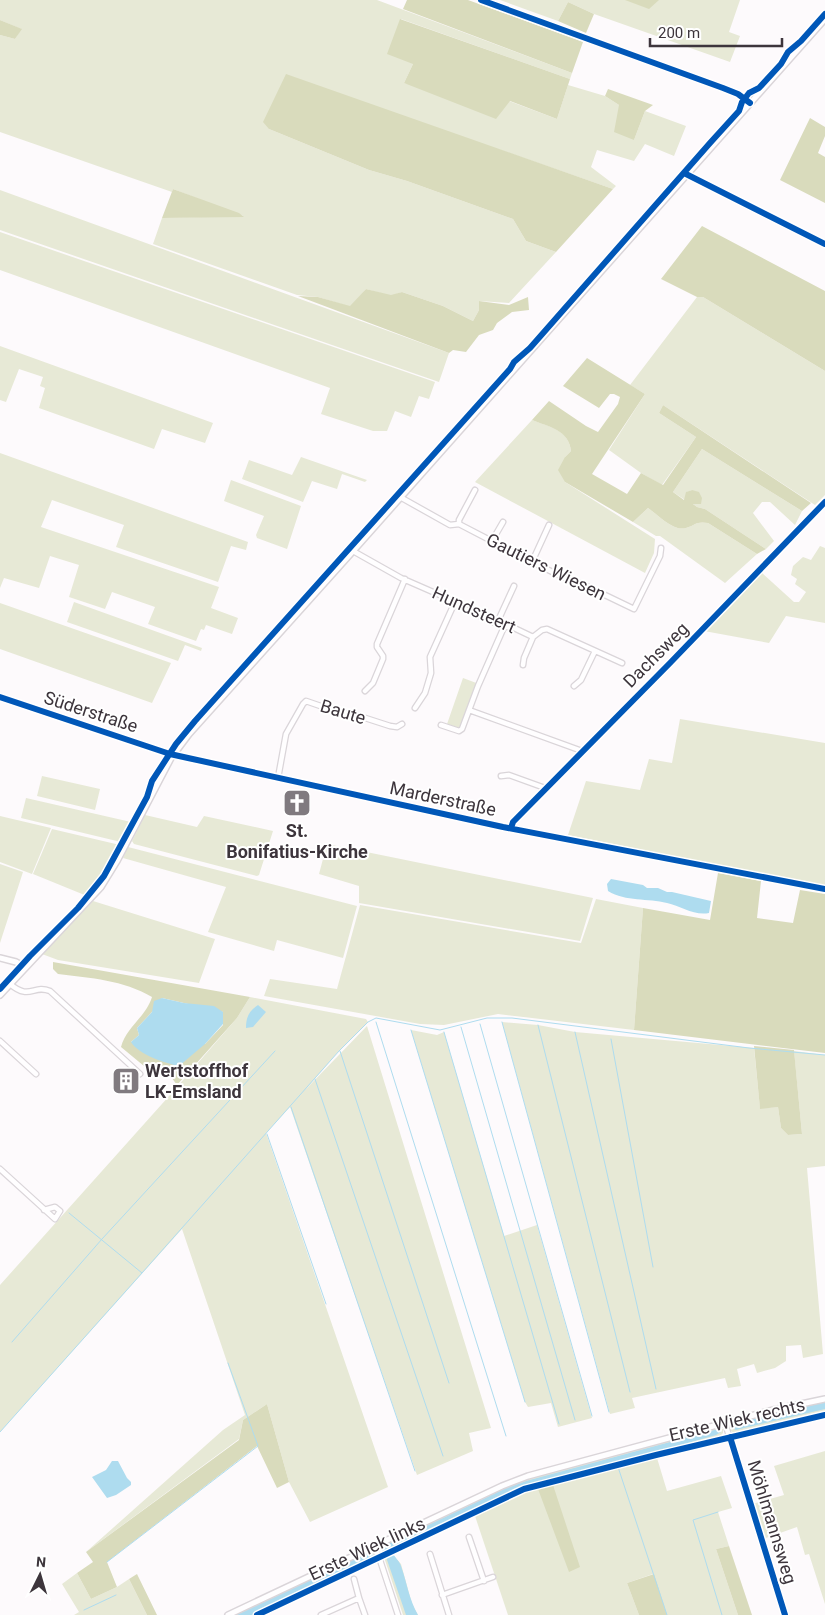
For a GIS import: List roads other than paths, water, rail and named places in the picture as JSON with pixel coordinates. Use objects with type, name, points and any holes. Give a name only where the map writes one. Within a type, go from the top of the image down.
[{"type":"street","points":[[481,0],[738,94],[750,103]]},
{"type":"street","points":[[0,995],[92,898],[106,880],[173,754],[219,698],[353,551],[825,19]]},
{"type":"street","points":[[687,174],[825,244]]},
{"type":"street","points":[[458,524],[475,490]]},
{"type":"street","name":"Gautiers Wiesen","points":[[400,497],[450,525],[458,524],[567,579],[634,609],[660,556],[661,548]]},
{"type":"street","name":"Dachsweg","points":[[510,828],[513,822],[545,788],[670,663],[825,502]]},
{"type":"street","points":[[492,541],[503,522]]},
{"type":"street","points":[[532,562],[549,525]]},
{"type":"street","name":"Hundsteert","points":[[353,551],[405,579],[449,599],[454,604],[504,627],[512,627],[533,637],[542,630],[547,629],[622,663]]},
{"type":"street","points":[[365,691],[373,683],[383,659],[377,644],[405,579]]},
{"type":"street","points":[[497,623],[514,586]]},
{"type":"street","points":[[415,708],[424,693],[431,673],[430,657],[454,604]]},
{"type":"street","points":[[441,725],[461,731],[504,627]]},
{"type":"street","points":[[523,665],[533,637]]},
{"type":"street","points":[[574,686],[581,680],[595,651]]},
{"type":"street","name":"Süderstraße","points":[[0,697],[173,754]]},
{"type":"street","name":"Baute","points":[[278,778],[287,731],[306,701],[390,726],[397,727],[402,724]]},
{"type":"street","points":[[469,710],[582,751]]},
{"type":"street","name":"Marderstraße","points":[[173,754],[510,828],[825,889]]},
{"type":"street","points":[[501,776],[509,775],[545,788]]},
{"type":"street","points":[[0,958],[16,962],[25,967]]},
{"type":"street","points":[[10,984],[22,992],[45,989],[50,991],[140,1074]]},
{"type":"street","points":[[0,1041],[36,1074]]},
{"type":"street","points":[[0,1169],[44,1210]]},
{"type":"street","name":"Erste Wiek links","points":[[228,1615],[502,1486],[528,1476],[773,1410],[825,1399]]},
{"type":"street","name":"Erste Wiek rechts","points":[[656,1455],[825,1415]]},
{"type":"street","name":"Möhlmannsweg","points":[[725,1423],[785,1615]]},
{"type":"street","points":[[469,1537],[484,1581]]},
{"type":"street","points":[[373,1546],[379,1557],[398,1615]]},
{"type":"street","points":[[430,1554],[449,1615]]},
{"type":"street","points":[[442,1595],[493,1577]]},
{"type":"street","points":[[354,1579],[365,1615]]},
{"type":"street","points":[[321,1615],[359,1598]]},
{"type":"water","points":[[611,879],[711,901],[709,913],[693,912],[667,903],[622,897],[608,891],[607,884]]},
{"type":"water","points":[[162,998],[184,1003],[214,1006],[223,1012],[223,1024],[205,1044],[179,1066],[146,1055],[131,1042],[139,1035],[137,1028],[152,1012],[154,1001]]},
{"type":"water","points":[[258,1005],[266,1012],[253,1027],[246,1028],[249,1015]]},
{"type":"water","points":[[825,1402],[825,1409],[736,1430],[730,1427],[761,1415]]},
{"type":"water","points":[[718,1429],[721,1432],[716,1435],[508,1494],[391,1550],[401,1566],[410,1597],[418,1615],[406,1615],[386,1557],[387,1554],[382,1550],[386,1545],[504,1489],[526,1481]]},
{"type":"water","points":[[112,1461],[118,1461],[131,1485],[116,1495],[107,1498],[92,1477],[106,1470]]},
{"type":"water","points":[[371,1553],[372,1557],[252,1615],[236,1615],[365,1554]]},
{"type":"waterway","points":[[142,1273],[339,1051],[368,1022],[376,1018],[440,1030],[487,1018],[512,1018],[749,1048],[825,1055]]},
{"type":"waterway","points":[[376,1022],[506,1436]]},
{"type":"waterway","points":[[502,1022],[609,1412]]},
{"type":"waterway","points":[[480,1024],[592,1416]]},
{"type":"waterway","points":[[538,1025],[630,1392]]},
{"type":"waterway","points":[[461,1027],[575,1420]]},
{"type":"waterway","points":[[411,1030],[525,1402]]},
{"type":"waterway","points":[[444,1032],[559,1424]]},
{"type":"waterway","points":[[575,1032],[656,1389]]},
{"type":"waterway","points":[[611,1039],[653,1267]]},
{"type":"waterway","points":[[12,1342],[102,1239],[275,1051]]},
{"type":"waterway","points":[[340,1051],[449,1383]]},
{"type":"waterway","points":[[315,1079],[443,1456]]},
{"type":"waterway","points":[[291,1107],[415,1471]]},
{"type":"waterway","points":[[267,1134],[326,1304]]},
{"type":"waterway","points":[[0,1432],[142,1273],[69,1213]]},
{"type":"waterway","points":[[107,1562],[258,1446],[228,1363]]},
{"type":"waterway","points":[[618,1467],[667,1615]]},
{"type":"waterway","points":[[718,1512],[693,1520],[722,1615]]},
{"type":"waterway","points":[[84,1610],[116,1595]]},
{"type":"place","name":"St. Bonifatius-Kirche","points":[[297,803]]},
{"type":"place","name":"Wertstoffhof LK-Emsland","points":[[126,1081]]}]
